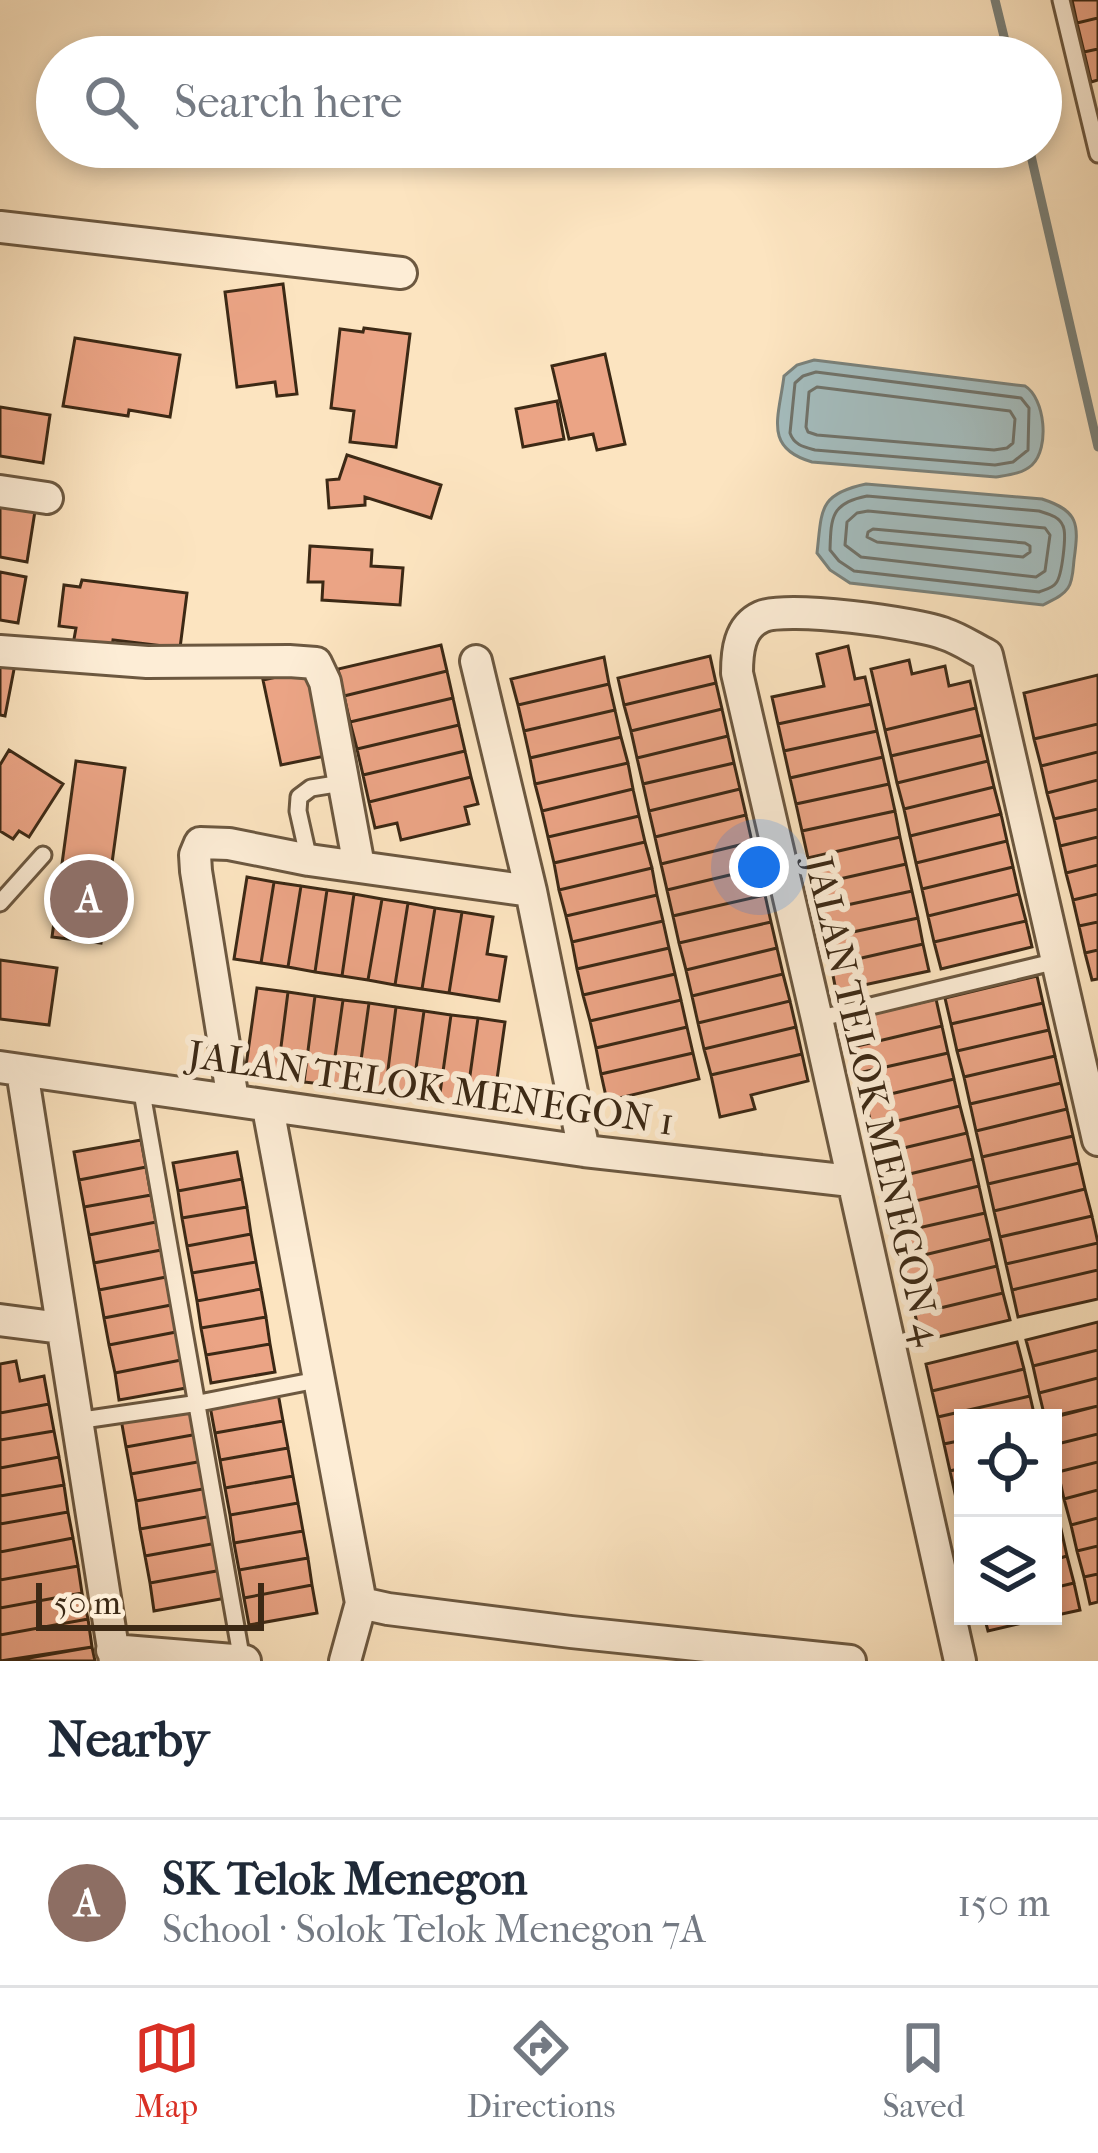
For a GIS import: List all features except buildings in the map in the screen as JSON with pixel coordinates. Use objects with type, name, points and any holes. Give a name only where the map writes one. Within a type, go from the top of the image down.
[{"type":"street","points":[[0,226],[401,274]]},
{"type":"street","points":[[0,491],[46,498]]},
{"type":"street","name":"JALAN TELOK MENEGON 4","points":[[960,1661],[736,673],[737,650],[746,629],[761,616],[783,613],[905,622],[949,634],[987,655],[1057,961]]},
{"type":"street","points":[[0,651],[147,662],[316,663],[325,682],[359,866]]},
{"type":"street","points":[[476,661],[531,891],[584,1150]]},
{"type":"street","points":[[233,1100],[195,855],[200,844],[213,842],[531,891]]},
{"type":"street","points":[[1057,961],[1091,1076],[1098,1140]]},
{"type":"street","points":[[11,1069],[61,1328],[113,1656],[244,1661]]},
{"type":"street","name":"JALAN TELOK MENEGON 1","points":[[11,1069],[268,1108],[851,1181]]},
{"type":"street","points":[[268,1108],[362,1603],[345,1661]]},
{"type":"street","points":[[0,1320],[61,1328]]},
{"type":"street","points":[[362,1603],[571,1647],[850,1661]]},
{"type":"lane","points":[[1061,0],[1098,154]]},
{"type":"lane","points":[[309,860],[299,797],[310,788],[342,783]]},
{"type":"lane","points":[[0,903],[43,855]]},
{"type":"lane","points":[[817,1019],[1057,961]]},
{"type":"lane","points":[[141,1087],[244,1661]]},
{"type":"lane","points":[[76,1421],[317,1380]]},
{"type":"water","points":[[814,360],[1025,386],[1041,412],[1038,457],[1024,470],[996,477],[812,462],[797,456],[786,448],[778,429],[784,376]]},
{"type":"water","points":[[866,484],[1042,499],[1054,504],[1070,514],[1076,528],[1070,585],[1043,605],[850,583],[830,570],[817,553],[820,525],[831,499]]},
{"type":"waterway","points":[[995,0],[1004,36]]},
{"type":"waterway","points":[[1034,168],[1098,447]]},
{"type":"place","name":"SK Telok Menegon","points":[[89,899]]}]
